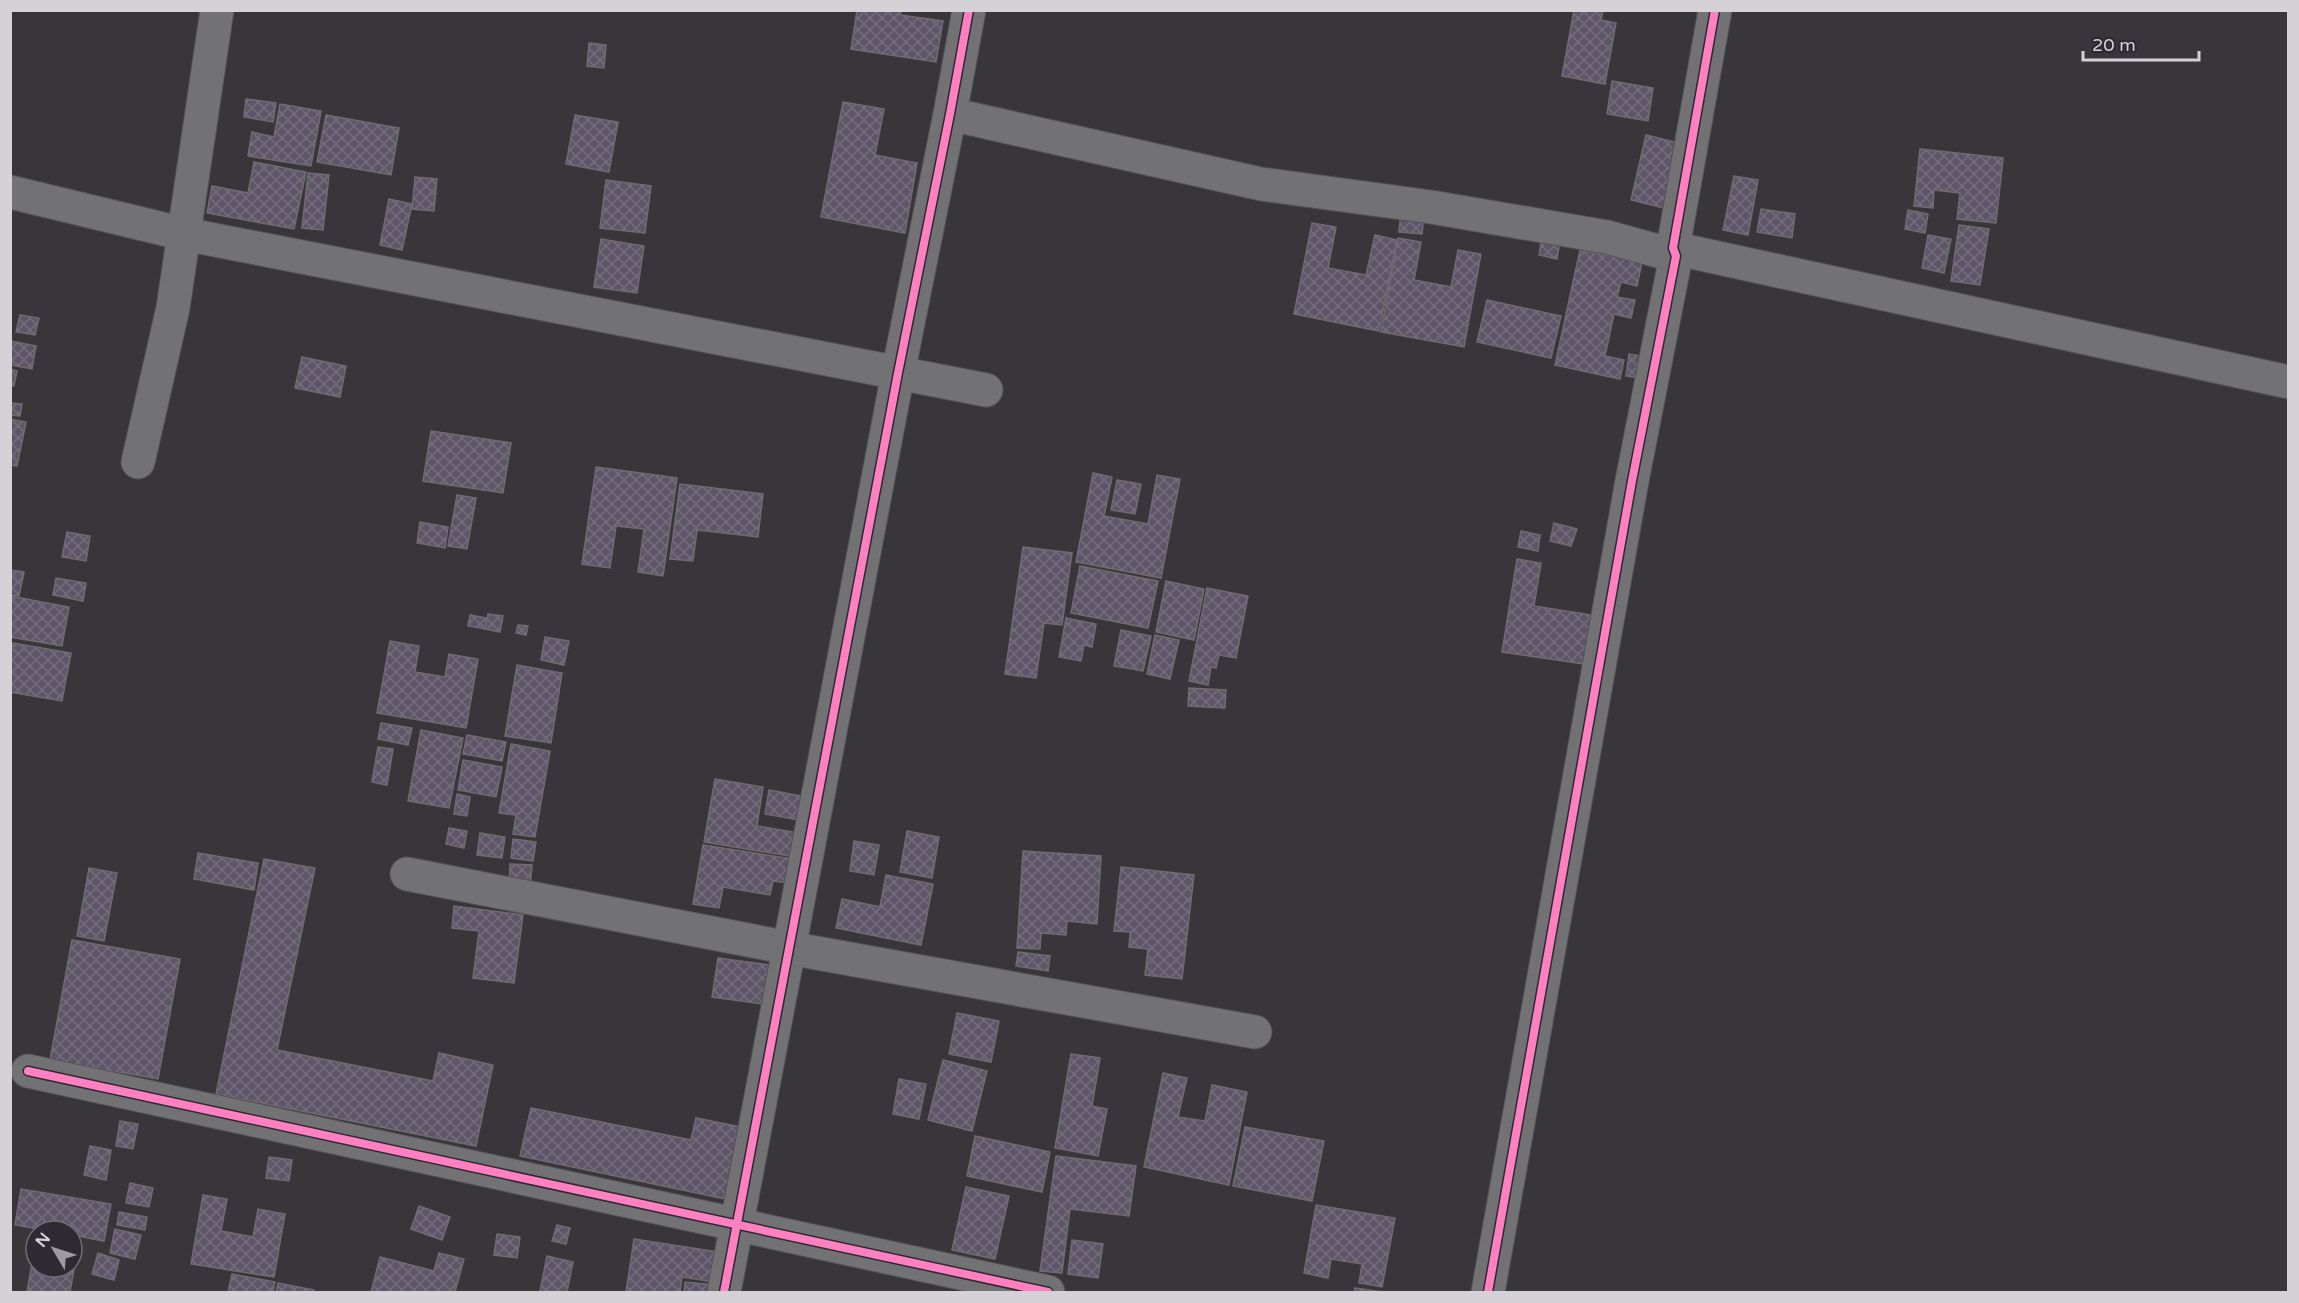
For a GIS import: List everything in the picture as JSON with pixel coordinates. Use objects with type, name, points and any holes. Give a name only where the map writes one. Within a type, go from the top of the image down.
[{"type":"street","points":[[138,462],[173,308],[217,10]]},
{"type":"street","points":[[724,1293],[969,10]]},
{"type":"street","points":[[1488,1293],[1715,10]]},
{"type":"street","points":[[950,114],[1261,184],[1431,207],[1607,237],[2289,382]]},
{"type":"street","points":[[10,192],[184,234],[986,390]]},
{"type":"street","points":[[407,874],[789,948],[1255,1032]]},
{"type":"street","points":[[28,1071],[1048,1293]]},
{"type":"building","points":[[857,10],[901,10],[900,15],[943,21],[936,62],[851,49]]},
{"type":"building","points":[[1574,10],[1603,10],[1601,20],[1616,23],[1605,84],[1562,76]]},
{"type":"building","points":[[589,43],[606,45],[604,68],[587,66]]},
{"type":"building","points":[[1612,81],[1653,88],[1648,121],[1607,114]]},
{"type":"building","points":[[246,99],[276,103],[273,122],[244,117]]},
{"type":"building","points":[[843,102],[884,109],[875,155],[917,163],[905,233],[821,217]]},
{"type":"building","points":[[280,104],[321,111],[311,166],[248,156],[252,132],[274,137]]},
{"type":"building","points":[[326,115],[399,128],[391,175],[317,162]]},
{"type":"building","points":[[575,115],[618,122],[609,172],[566,164]]},
{"type":"building","points":[[1646,135],[1687,145],[1672,210],[1631,200]]},
{"type":"building","points":[[1920,149],[2003,158],[1996,223],[1957,219],[1960,193],[1934,190],[1933,208],[1914,206]]},
{"type":"building","points":[[254,162],[306,172],[294,229],[207,213],[212,186],[248,193]]},
{"type":"building","points":[[308,173],[329,175],[323,230],[302,228]]},
{"type":"building","points":[[1734,176],[1758,180],[1748,235],[1723,230]]},
{"type":"building","points":[[415,177],[437,179],[434,211],[412,209]]},
{"type":"building","points":[[606,180],[651,186],[645,233],[600,228]]},
{"type":"building","points":[[389,199],[412,204],[402,250],[380,245]]},
{"type":"building","points":[[1761,209],[1795,214],[1792,238],[1757,232]]},
{"type":"building","points":[[1908,210],[1928,214],[1925,233],[1905,229]]},
{"type":"building","points":[[1401,212],[1424,215],[1422,234],[1399,232]]},
{"type":"building","points":[[1312,223],[1336,227],[1328,268],[1366,275],[1375,235],[1397,240],[1379,331],[1294,314]]},
{"type":"building","points":[[1959,225],[1989,229],[1980,285],[1951,281]]},
{"type":"building","points":[[1928,235],[1951,239],[1944,273],[1922,268]]},
{"type":"building","points":[[1542,237],[1560,240],[1557,259],[1539,255]]},
{"type":"building","points":[[1398,238],[1421,242],[1414,280],[1451,287],[1458,250],[1481,254],[1464,347],[1381,332]]},
{"type":"building","points":[[601,239],[644,246],[637,293],[594,287]]},
{"type":"building","points":[[1580,250],[1642,262],[1637,286],[1621,282],[1617,297],[1635,300],[1631,318],[1614,314],[1605,356],[1624,360],[1620,379],[1555,365]]},
{"type":"building","points":[[1487,300],[1561,316],[1551,358],[1477,342]]},
{"type":"building","points":[[20,315],[39,318],[35,335],[16,332]]},
{"type":"building","points":[[11,341],[36,346],[32,369],[10,365]]},
{"type":"building","points":[[1629,354],[1648,357],[1644,379],[1626,376]]},
{"type":"building","points":[[302,357],[346,366],[340,397],[295,388]]},
{"type":"building","points":[[10,369],[17,371],[14,386],[10,386]]},
{"type":"building","points":[[10,403],[22,404],[20,416],[10,415]]},
{"type":"building","points":[[10,419],[26,422],[17,466],[10,465]]},
{"type":"building","points":[[431,431],[511,443],[503,493],[423,481]]},
{"type":"building","points":[[596,467],[677,478],[663,576],[638,572],[644,529],[616,526],[610,568],[582,564]]},
{"type":"building","points":[[1093,473],[1112,477],[1104,516],[1148,524],[1157,475],[1180,479],[1161,578],[1076,562]]},
{"type":"building","points":[[1117,480],[1141,484],[1135,514],[1111,510]]},
{"type":"building","points":[[680,484],[763,494],[758,537],[697,530],[693,561],[670,559]]},
{"type":"building","points":[[457,495],[476,498],[467,549],[448,546]]},
{"type":"building","points":[[420,522],[448,527],[445,548],[417,543]]},
{"type":"building","points":[[1554,523],[1577,529],[1571,546],[1550,541]]},
{"type":"building","points":[[1521,531],[1540,535],[1538,551],[1518,547]]},
{"type":"building","points":[[67,532],[90,536],[86,561],[62,557]]},
{"type":"building","points":[[1023,547],[1072,553],[1062,625],[1044,623],[1036,678],[1005,674]]},
{"type":"building","points":[[1517,559],[1541,563],[1534,606],[1598,616],[1590,665],[1502,652]]},
{"type":"building","points":[[1080,566],[1158,581],[1148,628],[1071,613]]},
{"type":"building","points":[[10,570],[24,572],[19,596],[10,595]]},
{"type":"building","points":[[56,578],[86,583],[83,601],[53,595]]},
{"type":"building","points":[[1166,581],[1204,589],[1194,640],[1156,632]]},
{"type":"building","points":[[1207,588],[1248,596],[1236,658],[1219,655],[1216,668],[1211,667],[1208,685],[1189,681]]},
{"type":"building","points":[[10,596],[69,607],[62,646],[10,637]]},
{"type":"building","points":[[488,614],[503,616],[500,632],[485,629]]},
{"type":"building","points":[[470,615],[487,618],[485,629],[468,626]]},
{"type":"building","points":[[1066,618],[1096,624],[1092,647],[1084,645],[1081,661],[1059,657]]},
{"type":"building","points":[[518,625],[528,626],[526,635],[516,633]]},
{"type":"building","points":[[1121,630],[1151,636],[1143,671],[1114,666]]},
{"type":"building","points":[[1155,635],[1179,640],[1170,679],[1147,674]]},
{"type":"building","points":[[545,637],[569,641],[564,665],[541,660]]},
{"type":"building","points":[[390,641],[419,646],[415,672],[445,677],[449,654],[478,659],[466,728],[377,713]]},
{"type":"building","points":[[13,643],[71,653],[62,701],[10,692],[10,655]]},
{"type":"building","points":[[517,665],[562,673],[551,743],[505,736]]},
{"type":"building","points":[[1189,688],[1226,690],[1225,708],[1188,706]]},
{"type":"building","points":[[381,723],[412,728],[408,745],[378,739]]},
{"type":"building","points":[[421,730],[463,738],[449,808],[408,801]]},
{"type":"building","points":[[467,735],[506,742],[502,761],[463,754]]},
{"type":"building","points":[[511,744],[550,751],[535,837],[513,834],[516,815],[499,813]]},
{"type":"building","points":[[378,747],[393,749],[387,785],[372,782]]},
{"type":"building","points":[[463,760],[502,767],[496,797],[458,790]]},
{"type":"building","points":[[715,779],[763,787],[757,826],[799,833],[795,857],[704,842]]},
{"type":"building","points":[[769,790],[802,796],[798,820],[765,814]]},
{"type":"building","points":[[457,794],[470,797],[467,816],[454,814]]},
{"type":"building","points":[[449,828],[467,831],[464,848],[446,844]]},
{"type":"building","points":[[907,831],[939,837],[932,878],[900,872]]},
{"type":"building","points":[[480,833],[505,837],[502,858],[477,855]]},
{"type":"building","points":[[513,839],[536,842],[533,861],[511,858]]},
{"type":"building","points":[[854,841],[879,845],[874,875],[850,871]]},
{"type":"building","points":[[703,845],[793,859],[789,883],[773,881],[770,895],[723,887],[719,908],[693,904]]},
{"type":"building","points":[[1023,851],[1101,856],[1097,924],[1067,921],[1066,935],[1041,933],[1040,949],[1017,948]]},
{"type":"building","points":[[198,853],[258,863],[254,890],[194,879]]},
{"type":"building","points":[[264,859],[315,868],[277,1050],[433,1081],[439,1053],[493,1065],[476,1146],[216,1094]]},
{"type":"building","points":[[510,864],[532,865],[530,887],[509,886]]},
{"type":"building","points":[[1121,867],[1194,875],[1182,979],[1145,975],[1148,949],[1129,947],[1130,932],[1114,931]]},
{"type":"building","points":[[89,868],[117,873],[104,941],[77,936]]},
{"type":"building","points":[[886,875],[933,884],[921,945],[836,928],[842,899],[880,907]]},
{"type":"building","points":[[454,906],[523,915],[514,983],[473,978],[479,931],[452,928]]},
{"type":"building","points":[[72,940],[180,959],[158,1079],[120,1072],[118,1083],[94,1079],[97,1068],[78,1065],[77,1072],[50,1060]]},
{"type":"building","points":[[1018,952],[1050,956],[1048,971],[1016,966]]},
{"type":"building","points":[[718,958],[769,965],[763,1004],[712,997]]},
{"type":"building","points":[[957,1013],[999,1021],[991,1062],[949,1054]]},
{"type":"building","points":[[1071,1054],[1100,1058],[1092,1106],[1107,1109],[1098,1156],[1055,1148]]},
{"type":"building","points":[[943,1060],[987,1071],[972,1131],[928,1120]]},
{"type":"building","points":[[1163,1073],[1187,1078],[1178,1117],[1205,1121],[1212,1085],[1247,1092],[1229,1185],[1144,1167]]},
{"type":"building","points":[[899,1079],[926,1084],[919,1119],[893,1114]]},
{"type":"building","points":[[531,1108],[691,1140],[696,1118],[751,1129],[735,1201],[520,1156]]},
{"type":"building","points":[[120,1121],[138,1124],[133,1149],[116,1146]]},
{"type":"building","points":[[1245,1127],[1324,1141],[1312,1201],[1233,1186]]},
{"type":"building","points":[[975,1136],[1050,1152],[1042,1192],[967,1176]]},
{"type":"building","points":[[90,1146],[111,1150],[106,1180],[84,1175]]},
{"type":"building","points":[[1056,1156],[1136,1166],[1129,1216],[1070,1209],[1062,1273],[1040,1271]]},
{"type":"building","points":[[269,1157],[292,1160],[289,1181],[266,1178]]},
{"type":"building","points":[[130,1183],[153,1188],[149,1207],[126,1203]]},
{"type":"building","points":[[966,1187],[1009,1196],[995,1259],[952,1250]]},
{"type":"building","points":[[21,1189],[111,1204],[104,1241],[84,1237],[84,1219],[24,1219],[24,1227],[15,1225]]},
{"type":"building","points":[[203,1195],[227,1199],[221,1231],[253,1237],[258,1209],[285,1214],[274,1277],[191,1264]]},
{"type":"building","points":[[1316,1205],[1395,1218],[1382,1287],[1359,1283],[1362,1264],[1331,1259],[1328,1278],[1304,1273]]},
{"type":"building","points":[[419,1206],[450,1217],[442,1240],[411,1229]]},
{"type":"building","points":[[119,1212],[147,1217],[145,1230],[117,1225]]},
{"type":"building","points":[[557,1225],[570,1228],[566,1244],[552,1241]]},
{"type":"building","points":[[115,1229],[141,1235],[135,1259],[110,1253]]},
{"type":"building","points":[[497,1234],[520,1237],[517,1258],[494,1255]]},
{"type":"building","points":[[634,1239],[724,1253],[720,1283],[682,1277],[680,1292],[626,1292]]},
{"type":"building","points":[[1072,1240],[1103,1244],[1098,1278],[1068,1274]]},
{"type":"building","points":[[98,1253],[119,1260],[114,1280],[92,1274]]},
{"type":"building","points":[[439,1253],[464,1259],[455,1292],[371,1292],[380,1257],[434,1271]]},
{"type":"building","points":[[547,1256],[573,1262],[567,1292],[540,1291]]},
{"type":"building","points":[[232,1274],[275,1282],[273,1292],[228,1292]]},
{"type":"building","points":[[29,1279],[72,1279],[70,1292],[27,1292]]},
{"type":"building","points":[[685,1282],[715,1285],[714,1292],[684,1292]]},
{"type":"building","points":[[278,1283],[314,1290],[313,1292],[276,1292]]},
{"type":"building","points":[[1355,1288],[1383,1292],[1354,1292]]},
{"type":"cycle path","points":[[724,1292],[969,10]]},
{"type":"cycle path","points":[[1488,1292],[1632,481],[1676,256],[1673,248],[1715,10]]},
{"type":"cycle path","points":[[28,1071],[1048,1292]]}]
